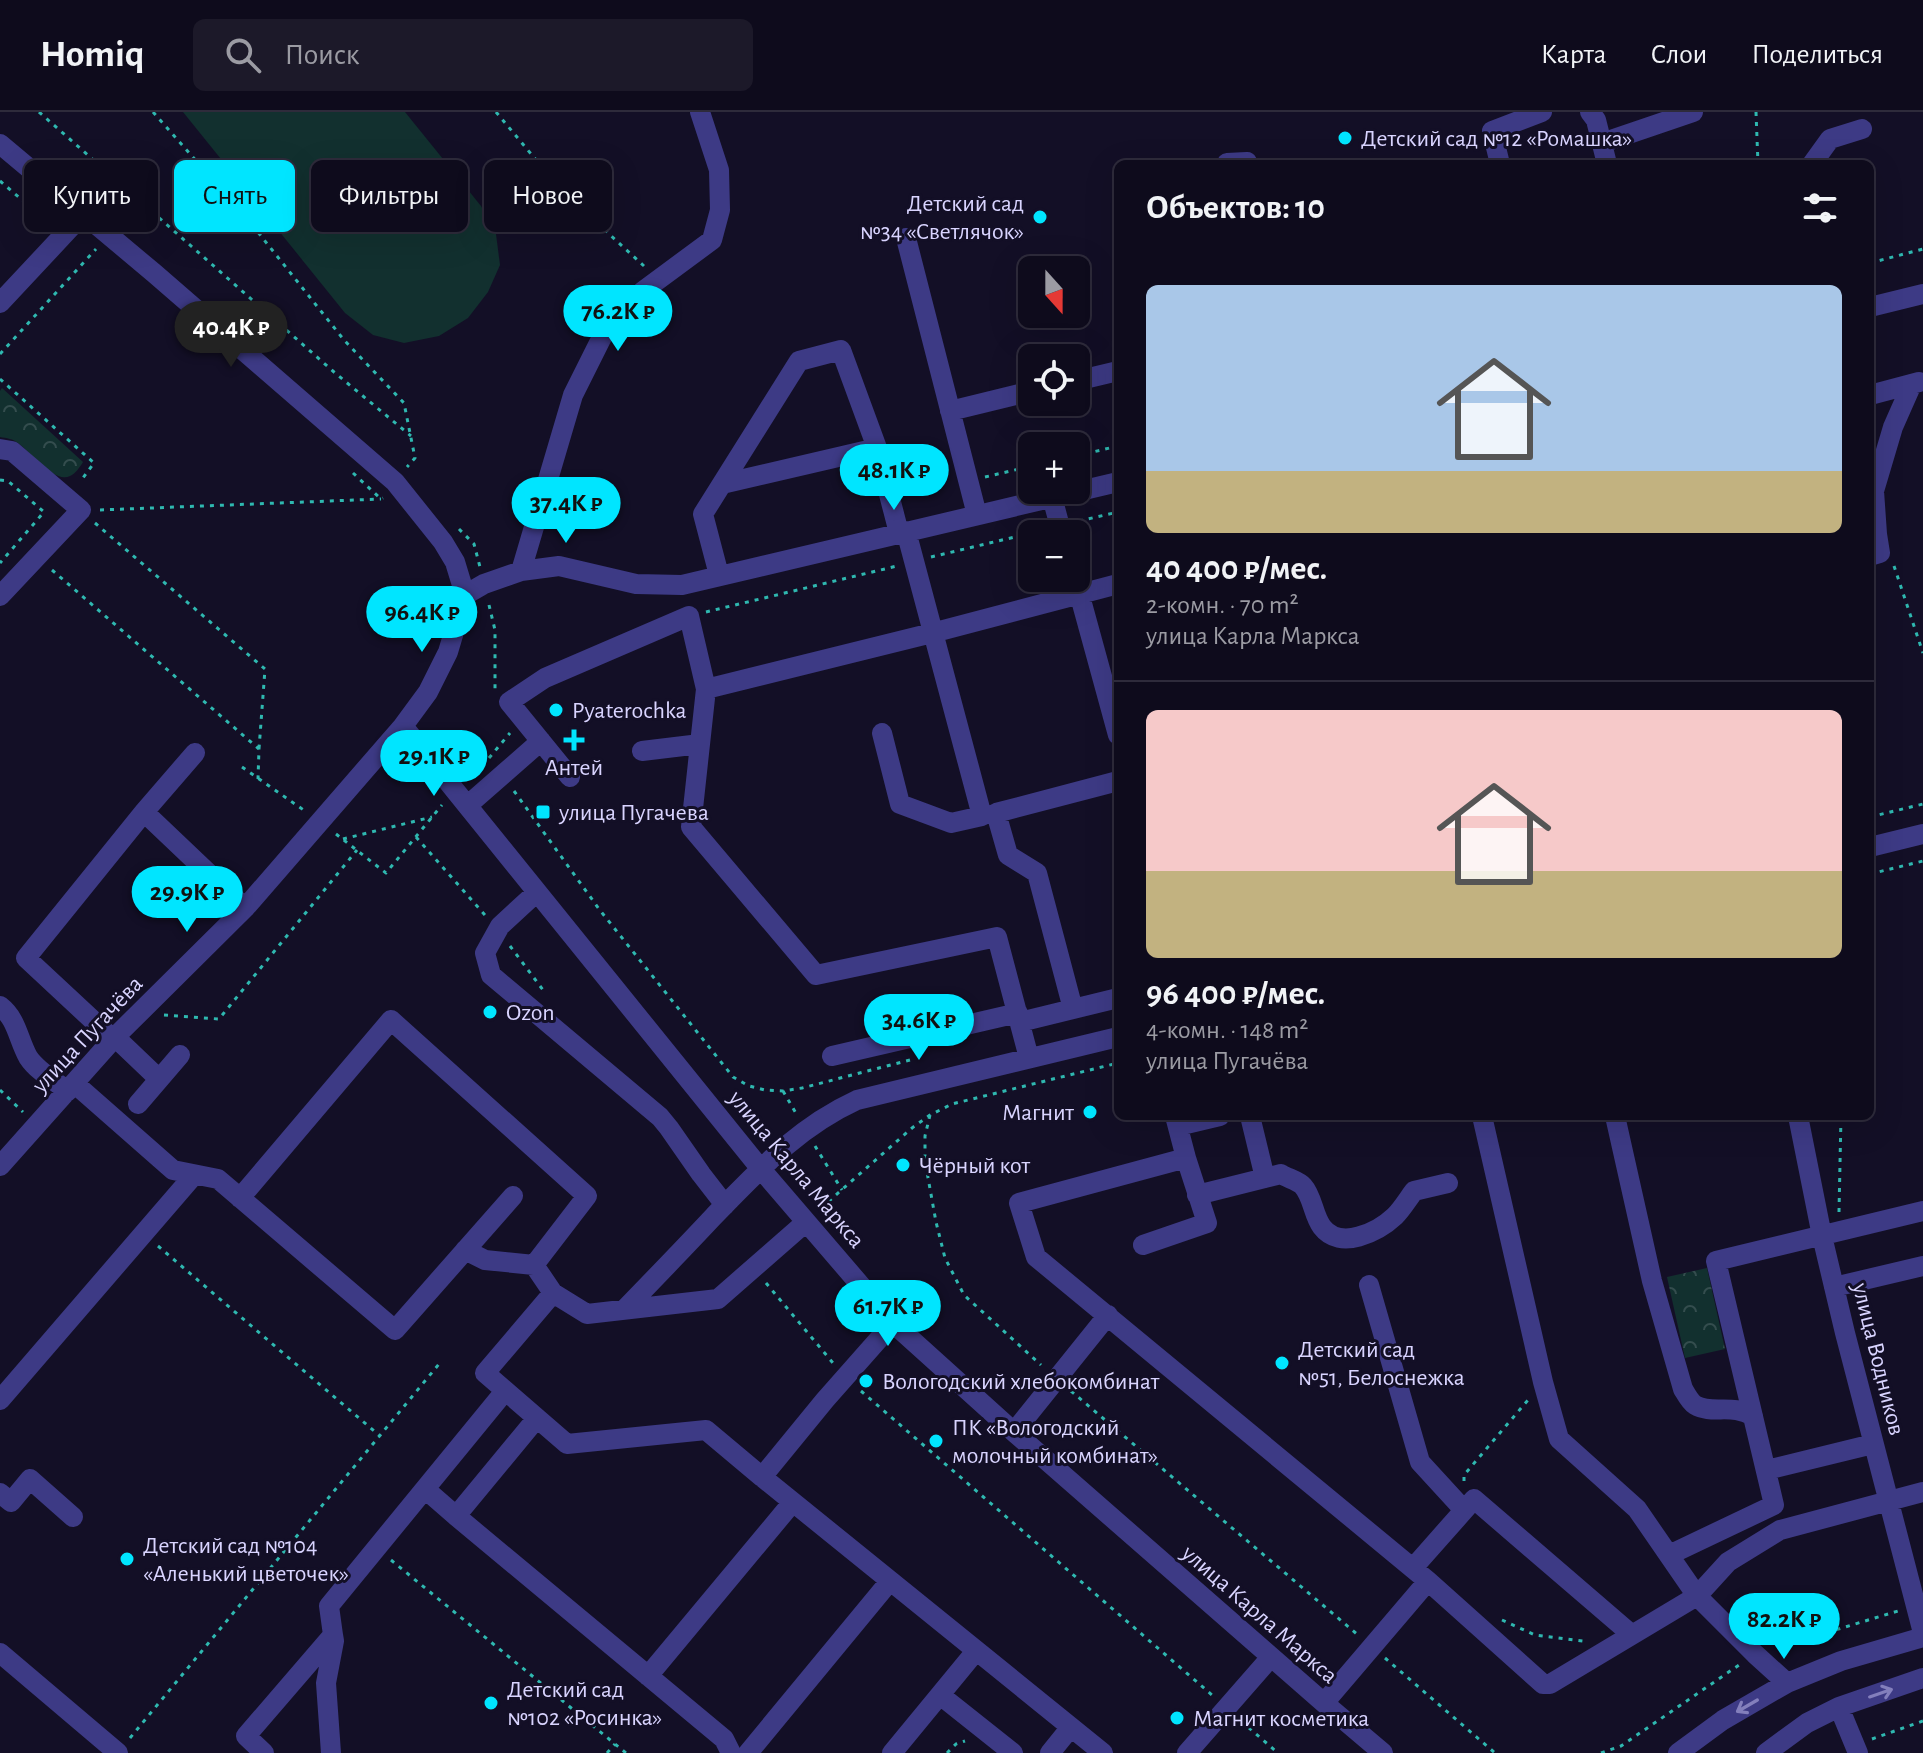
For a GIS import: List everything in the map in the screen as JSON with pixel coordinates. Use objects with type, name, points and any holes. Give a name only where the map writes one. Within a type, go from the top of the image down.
[{"type":"street","points":[[521,571],[573,395],[606,329],[643,291],[712,240],[720,210],[719,170],[700,112]]},
{"type":"street","points":[[1499,160],[1492,131],[1542,112]]},
{"type":"street","points":[[1590,112],[1596,120],[1606,160]]},
{"type":"street","points":[[1602,143],[1681,114]]},
{"type":"street","points":[[1815,160],[1830,139],[1862,129]]},
{"type":"street","points":[[0,144],[24,164]]},
{"type":"street","points":[[0,303],[68,232]]},
{"type":"street","points":[[106,232],[395,482],[443,542],[455,562],[465,595],[484,584],[521,571],[559,566],[636,584],[682,585],[1023,504]]},
{"type":"street","points":[[906,238],[977,515]]},
{"type":"street","points":[[1874,306],[1923,294]]},
{"type":"street","points":[[719,575],[703,514],[799,361],[841,350],[877,448],[982,816],[951,823],[900,804],[882,733]]},
{"type":"street","points":[[1090,378],[1114,372]]},
{"type":"street","points":[[1874,394],[1917,383]]},
{"type":"street","points":[[1874,555],[1880,553],[1874,491],[1893,427],[1917,383]]},
{"type":"street","points":[[950,411],[1018,394]]},
{"type":"street","points":[[722,484],[877,448]]},
{"type":"street","points":[[0,449],[12,451],[81,510],[0,596]]},
{"type":"street","points":[[1090,488],[1114,483]]},
{"type":"street","points":[[1090,585],[1114,584]]},
{"type":"street","points":[[682,585],[706,689],[691,827],[816,975],[997,937],[1029,1058]]},
{"type":"street","points":[[706,689],[932,633],[1058,592]]},
{"type":"street","points":[[1079,592],[1114,720]]},
{"type":"street","name":"улица Пугачёва","points":[[0,1166],[114,1038],[245,908],[403,726],[428,692],[448,652],[465,595]]},
{"type":"street","points":[[570,777],[509,702],[545,678],[689,616]]},
{"type":"street","name":"улица Карла Маркса","points":[[403,726],[760,1168],[893,1323],[1383,1753]]},
{"type":"street","points":[[462,797],[503,775],[541,741]]},
{"type":"street","points":[[642,751],[700,744]]},
{"type":"street","points":[[159,1079],[26,958],[195,753]]},
{"type":"street","points":[[1073,1009],[1037,873],[1008,855],[996,813],[1114,782]]},
{"type":"street","points":[[144,812],[245,908]]},
{"type":"street","points":[[1874,846],[1923,834]]},
{"type":"street","points":[[537,892],[498,930],[485,953],[491,975],[660,1117],[725,1205]]},
{"type":"street","points":[[832,1056],[1114,999]]},
{"type":"street","points":[[0,1006],[11,1017],[34,1065],[71,1087],[173,1170],[218,1179],[395,1330],[513,1196]]},
{"type":"street","points":[[240,1198],[391,1020],[587,1196],[534,1265]]},
{"type":"street","points":[[625,1309],[760,1168],[805,1129],[831,1112],[857,1100],[1114,1038]]},
{"type":"street","points":[[138,1104],[180,1055]]},
{"type":"street","points":[[1251,1120],[1265,1178]]},
{"type":"street","points":[[1483,1120],[1559,1439],[1637,1509],[1697,1596],[1787,1683]]},
{"type":"street","points":[[1616,1120],[1652,1281],[1683,1389],[1694,1404],[1709,1409],[1744,1410],[1753,1416]]},
{"type":"street","name":"улица Водников","points":[[1799,1120],[1831,1234],[1834,1287],[1923,1635]]},
{"type":"street","points":[[1143,1245],[1207,1223],[1176,1121]]},
{"type":"street","points":[[1186,1158],[1019,1203],[1036,1257],[1420,1575],[1543,1684],[1556,1681],[1697,1596],[1728,1562],[1780,1530],[1923,1492]]},
{"type":"street","points":[[1197,1195],[1281,1174],[1303,1186],[1322,1227],[1333,1236],[1348,1239],[1384,1225],[1397,1214],[1414,1191],[1448,1183]]},
{"type":"street","points":[[0,1400],[194,1175]]},
{"type":"street","points":[[1669,1555],[1774,1505],[1716,1261],[1923,1211]]},
{"type":"street","points":[[534,1265],[553,1293],[587,1314],[718,1299],[806,1222]]},
{"type":"street","points":[[465,1250],[485,1260],[534,1265]]},
{"type":"street","points":[[1834,1287],[1923,1266]]},
{"type":"street","points":[[1369,1285],[1420,1462],[1464,1510]]},
{"type":"street","points":[[553,1293],[485,1373],[567,1444],[706,1430],[1103,1753]]},
{"type":"street","points":[[1014,1432],[1108,1315]]},
{"type":"street","points":[[762,1477],[893,1323]]},
{"type":"street","points":[[331,1753],[326,1683],[334,1641],[329,1606],[505,1391]]},
{"type":"street","points":[[456,1516],[537,1418]]},
{"type":"street","points":[[1767,1470],[1873,1444]]},
{"type":"street","points":[[0,1493],[11,1502],[30,1479],[73,1517]]},
{"type":"street","points":[[425,1489],[724,1739],[731,1753]]},
{"type":"street","points":[[1324,1703],[1372,1646],[1474,1499],[1623,1639]]},
{"type":"street","points":[[648,1676],[792,1503]]},
{"type":"street","points":[[748,1753],[890,1581]]},
{"type":"street","points":[[264,1753],[246,1736],[333,1635]]},
{"type":"street","points":[[1678,1753],[1723,1720],[1787,1683],[1841,1661],[1923,1635]]},
{"type":"street","points":[[892,1753],[976,1651]]},
{"type":"street","points":[[0,1653],[118,1753]]},
{"type":"street","points":[[1187,1753],[1271,1657]]},
{"type":"street","points":[[1766,1753],[1807,1723],[1839,1707],[1923,1678]]},
{"type":"street","points":[[940,1695],[1013,1753]]},
{"type":"street","points":[[1839,1707],[1857,1749]]},
{"type":"street","points":[[1050,1753],[1071,1727]]},
{"type":"path","points":[[39,112],[411,436]]},
{"type":"path","points":[[153,112],[245,216],[344,340],[404,403],[415,458],[395,482]]},
{"type":"path","points":[[496,112],[542,167],[659,279]]},
{"type":"path","points":[[1756,112],[1758,160]]},
{"type":"path","points":[[0,181],[65,235]]},
{"type":"path","points":[[0,354],[96,249]]},
{"type":"path","points":[[1874,262],[1923,249]]},
{"type":"path","points":[[0,379],[94,463],[79,483],[81,510],[265,669],[258,779]]},
{"type":"path","points":[[1090,453],[1114,447]]},
{"type":"path","points":[[968,481],[1018,469]]},
{"type":"path","points":[[0,480],[8,481],[44,512],[0,563]]},
{"type":"path","points":[[81,510],[381,499]]},
{"type":"path","points":[[7,545],[12,549]]},
{"type":"path","points":[[37,557],[259,749]]},
{"type":"path","points":[[489,758],[599,909],[733,1077],[749,1086],[783,1091],[920,1057]]},
{"type":"path","points":[[242,767],[321,822],[386,873],[432,817],[462,797]]},
{"type":"path","points":[[1874,816],[1923,804]]},
{"type":"path","points":[[343,839],[432,817]]},
{"type":"path","points":[[416,837],[498,930],[552,1001]]},
{"type":"path","points":[[165,1015],[219,1019],[357,850]]},
{"type":"path","points":[[1874,873],[1923,861]]},
{"type":"path","points":[[806,1222],[930,1115],[952,1104],[1114,1064]]},
{"type":"path","points":[[0,1090],[29,1117]]},
{"type":"path","points":[[930,1115],[925,1136],[925,1161],[936,1222],[945,1258],[964,1295],[1056,1379],[1495,1753]]},
{"type":"path","points":[[1831,1234],[1841,1120]]},
{"type":"path","points":[[144,1234],[380,1436]]},
{"type":"path","points":[[753,1268],[846,1378],[1278,1753]]},
{"type":"path","points":[[118,1753],[439,1364]]},
{"type":"path","points":[[1464,1510],[1464,1475],[1543,1382]]},
{"type":"path","points":[[376,1548],[626,1753]]},
{"type":"path","points":[[1492,1616],[1535,1635],[1623,1639]]},
{"type":"path","points":[[1857,1749],[1923,1721]]},
{"type":"path","points":[[607,1753],[615,1744]]},
{"type":"green space","points":[[183,112],[405,112],[444,160],[311,160],[311,232],[468,232],[468,190],[484,212],[484,232],[496,234],[500,265],[488,292],[468,318],[439,336],[404,343],[373,335],[345,313],[280,232],[295,232],[295,160],[222,160]]},
{"type":"green space","points":[[2,388],[83,462],[74,474],[64,477],[57,475],[16,442],[0,437]]},
{"type":"green space","points":[[1707,1268],[1725,1349],[1685,1358],[1667,1277]]},
{"type":"place","name":"Детский сад №12 «Ромашка»","points":[[1345,138]]},
{"type":"place","name":"Детский сад №34 «Светлячок»","points":[[1040,217]]},
{"type":"place","name":"Pyaterochka","points":[[556,710]]},
{"type":"place","name":"Антей","points":[[574,740]]},
{"type":"place","name":"улица Пугачева","points":[[543,812]]},
{"type":"place","name":"Ozon","points":[[490,1012]]},
{"type":"place","name":"Магнит","points":[[1090,1112]]},
{"type":"place","name":"Чёрный кот","points":[[903,1165]]},
{"type":"place","name":"Детский сад №51, Белоснежка","points":[[1282,1363]]},
{"type":"place","name":"Вологодский хлебокомбинат","points":[[866,1381]]},
{"type":"place","name":"ПК «Вологодский молочный комбинат»","points":[[936,1441]]},
{"type":"place","name":"Детский сад №104 «Аленький цветочек»","points":[[127,1559]]},
{"type":"place","name":"Детский сад №102 «Росинка»","points":[[491,1703]]},
{"type":"place","name":"Магнит косметика","points":[[1177,1718]]}]
